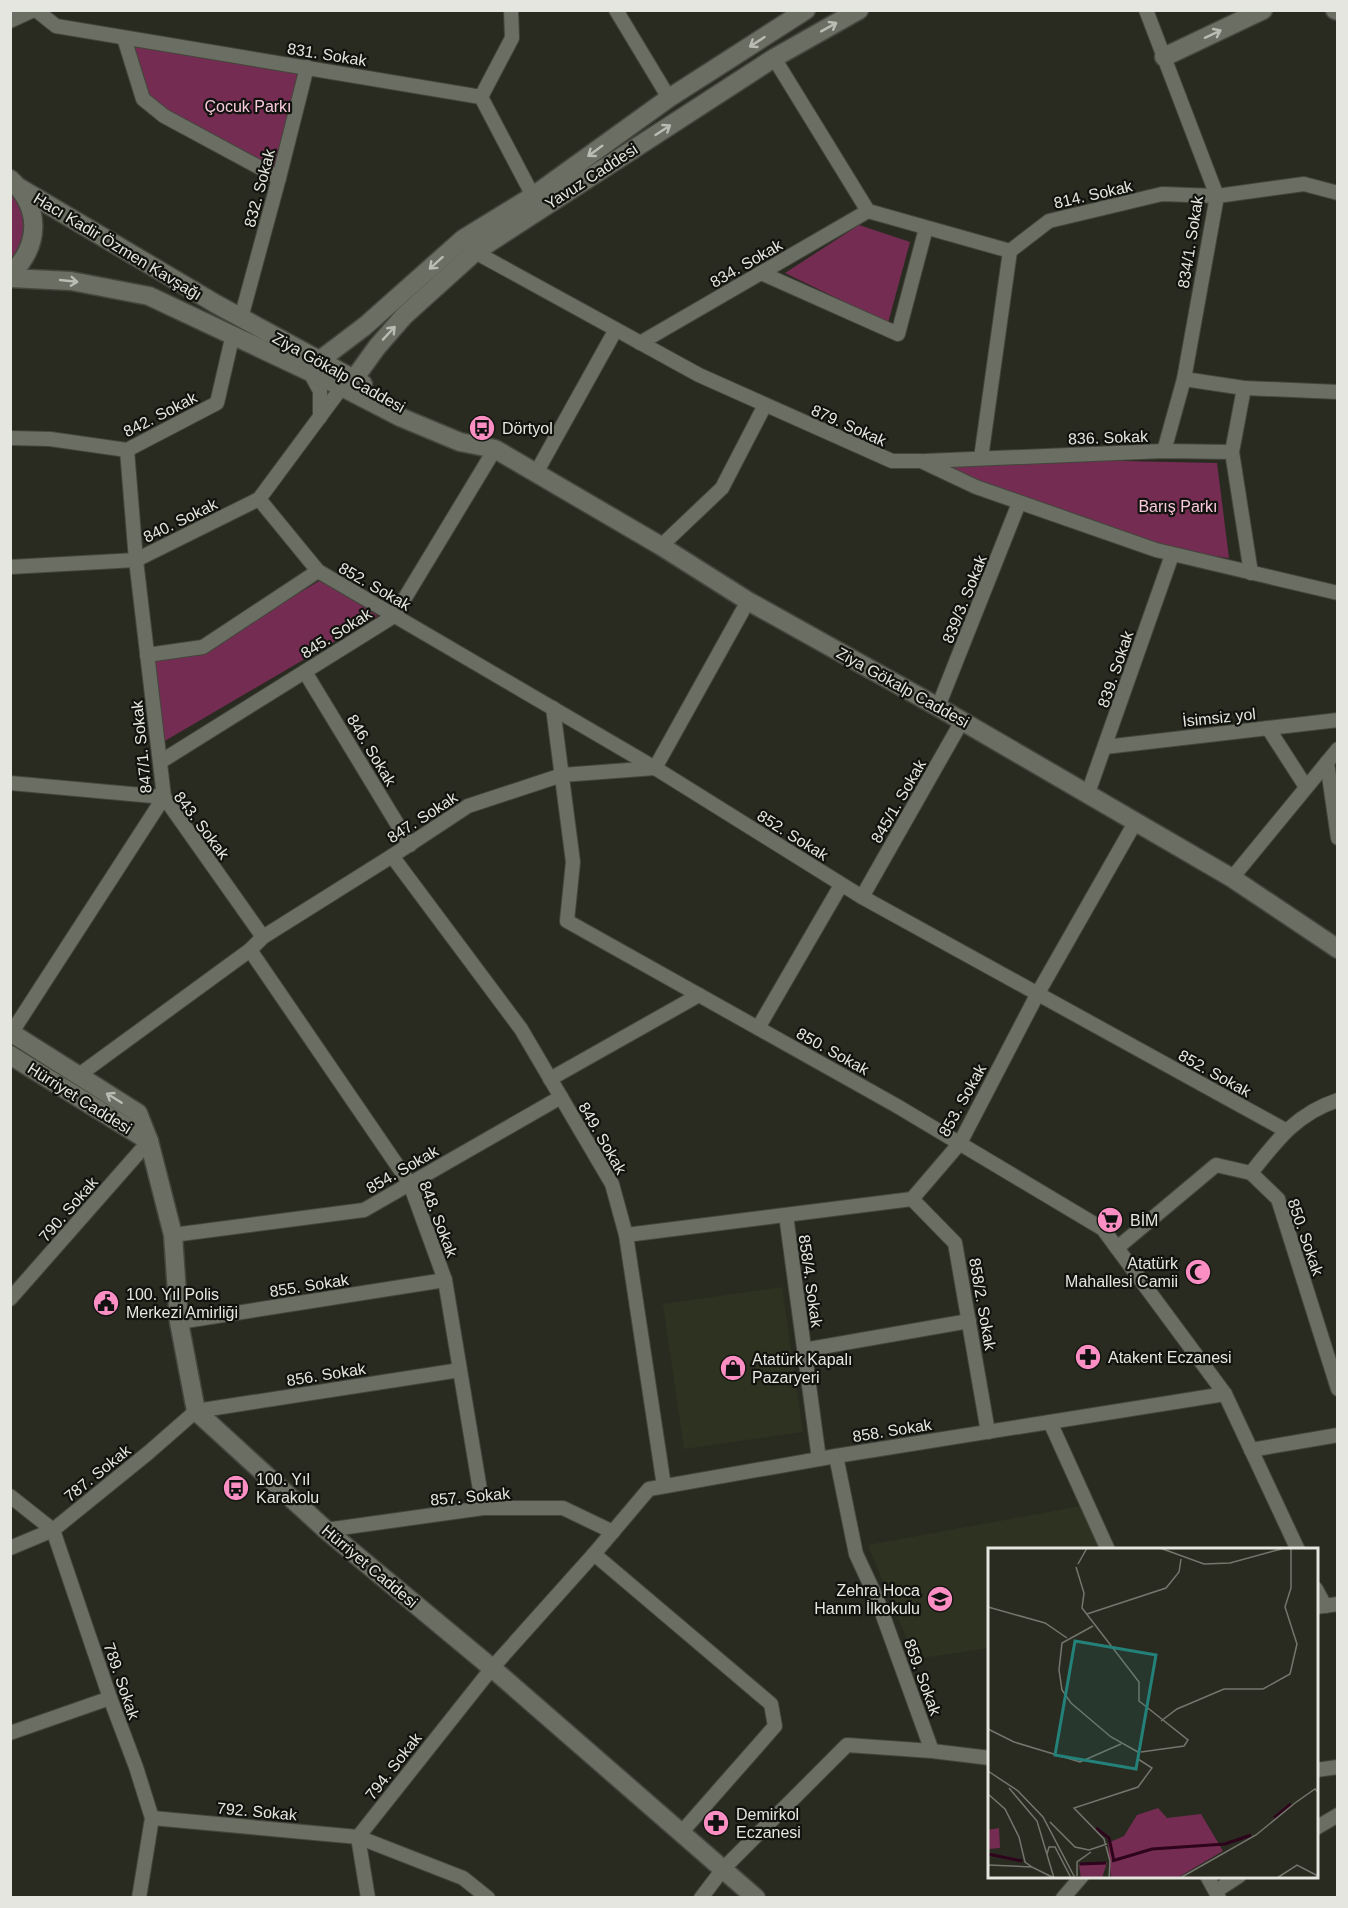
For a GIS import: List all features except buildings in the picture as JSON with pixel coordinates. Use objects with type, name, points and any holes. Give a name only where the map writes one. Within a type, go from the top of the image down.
[{"type":"main road","name":"Yavuz Caddesi","points":[[315,366],[463,239],[533,196],[669,98],[806,10]]},
{"type":"main road","name":"Yavuz Caddesi","points":[[348,383],[376,346],[404,316],[475,252],[774,58],[859,10]]},
{"type":"main road","points":[[1164,57],[1263,10]]},
{"type":"main road","name":"Hacı Kadir Özmen Kavşağı","points":[[10,277],[22,264],[31,246],[34,226],[30,206],[15,184]]},
{"type":"main road","name":"Hacı Kadir Özmen Kavşağı","points":[[15,184],[216,304]]},
{"type":"main road","name":"Hacı Kadir Özmen Kavşağı","points":[[10,277],[71,281],[149,296],[212,324]]},
{"type":"main road","name":"Ziya Gökalp Caddesi","points":[[216,304],[315,366],[348,383],[391,399],[460,442],[495,449],[662,546],[748,600],[1136,821],[1232,878],[1338,949]]},
{"type":"main road","name":"Ziya Gökalp Caddesi","points":[[212,324],[315,366]]},
{"type":"main road","name":"Hürriyet Caddesi","points":[[11,1032],[138,1113],[149,1141],[174,1235],[179,1322],[196,1411],[326,1530],[492,1668],[756,1898]]},
{"type":"main road","name":"Hürriyet Caddesi","points":[[10,1055],[149,1141]]},
{"type":"street","points":[[10,21],[35,10]]},
{"type":"street","name":"831. Sokak","points":[[35,10],[56,26],[481,97]]},
{"type":"street","points":[[511,10],[512,38],[481,97],[533,196]]},
{"type":"street","points":[[616,10],[669,98]]},
{"type":"street","name":"834/1. Sokak","points":[[1146,10],[1217,196],[1184,379],[1164,451]]},
{"type":"street","points":[[124,38],[143,99],[164,116],[279,178]]},
{"type":"street","points":[[774,58],[868,211],[1010,251],[981,458]]},
{"type":"street","name":"832. Sokak","points":[[241,318],[307,67]]},
{"type":"street","name":"814. Sokak","points":[[1010,251],[1049,221],[1162,195],[1217,196],[1304,184],[1338,193]]},
{"type":"street","name":"834. Sokak","points":[[640,343],[868,211]]},
{"type":"street","points":[[761,273],[898,334],[926,228]]},
{"type":"street","name":"879. Sokak","points":[[475,252],[615,331],[699,375],[892,461],[921,461],[976,487],[1172,555],[1338,593]]},
{"type":"street","points":[[536,473],[615,331]]},
{"type":"street","name":"842. Sokak","points":[[10,438],[50,439],[127,450],[217,404],[233,334]]},
{"type":"street","points":[[315,366],[320,391],[320,417]]},
{"type":"street","points":[[1184,379],[1244,388],[1338,392]]},
{"type":"street","name":"840. Sokak","points":[[10,567],[136,560],[259,499],[348,383]]},
{"type":"street","points":[[1244,388],[1232,452],[1251,573]]},
{"type":"street","points":[[662,546],[722,488],[765,405]]},
{"type":"street","name":"845. Sokak","points":[[160,762],[394,616],[495,449]]},
{"type":"street","name":"847/1. Sokak","points":[[11,1032],[164,797],[136,560],[127,450]]},
{"type":"street","name":"836. Sokak","points":[[921,461],[1164,451],[1232,452]]},
{"type":"street","name":"852. Sokak","points":[[259,499],[318,571],[656,768],[841,885],[1285,1130]]},
{"type":"street","name":"839/3. Sokak","points":[[938,707],[1020,503]]},
{"type":"street","name":"839. Sokak","points":[[1088,794],[1172,555]]},
{"type":"street","points":[[147,655],[203,646],[318,571]]},
{"type":"street","points":[[656,768],[748,600]]},
{"type":"street","name":"846. Sokak","points":[[305,672],[410,845]]},
{"type":"street","name":"850. Sokak","points":[[553,708],[573,862],[567,921],[960,1143],[1103,1228],[1117,1248]]},
{"type":"street","name":"İsimsiz yol","points":[[1104,747],[1338,720]]},
{"type":"street","name":"845/1. Sokak","points":[[862,897],[962,721]]},
{"type":"street","points":[[1268,728],[1306,787]]},
{"type":"street","points":[[1232,878],[1338,749]]},
{"type":"street","points":[[1327,762],[1338,838]]},
{"type":"street","name":"847. Sokak","points":[[79,1075],[250,950],[263,937],[468,806],[562,776],[656,768]]},
{"type":"street","name":"843. Sokak","points":[[10,783],[164,797],[263,937]]},
{"type":"street","name":"853. Sokak","points":[[912,1199],[960,1143],[1038,993],[1136,821]]},
{"type":"street","name":"849. Sokak","points":[[392,856],[520,1029],[612,1184],[626,1235],[664,1486]]},
{"type":"street","points":[[758,1028],[841,885]]},
{"type":"street","name":"848. Sokak","points":[[250,950],[410,1184],[445,1280],[483,1508]]},
{"type":"street","points":[[550,1079],[699,996]]},
{"type":"street","name":"854. Sokak","points":[[174,1235],[364,1210],[561,1097]]},
{"type":"street","points":[[1297,1548],[1225,1394],[1117,1248],[1216,1165],[1251,1173],[1285,1130],[1320,1106],[1338,1100]]},
{"type":"street","name":"790. Sokak","points":[[11,1298],[149,1141]]},
{"type":"street","name":"850. Sokak","points":[[1251,1173],[1278,1199],[1338,1389]]},
{"type":"street","points":[[626,1235],[912,1199]]},
{"type":"street","name":"858/2. Sokak","points":[[912,1199],[955,1243],[988,1431]]},
{"type":"street","name":"858/4. Sokak","points":[[786,1215],[819,1459]]},
{"type":"street","name":"855. Sokak","points":[[179,1322],[445,1280]]},
{"type":"street","points":[[804,1350],[969,1321]]},
{"type":"street","name":"856. Sokak","points":[[196,1411],[460,1370]]},
{"type":"street","name":"858. Sokak","points":[[594,1554],[649,1489],[836,1456],[1225,1394]]},
{"type":"street","name":"787. Sokak","points":[[10,1548],[53,1530],[196,1411]]},
{"type":"street","points":[[1050,1422],[1107,1548]]},
{"type":"street","points":[[1251,1450],[1338,1435]]},
{"type":"street","name":"859. Sokak","points":[[836,1456],[856,1554],[877,1599],[932,1751]]},
{"type":"street","points":[[10,1496],[53,1530]]},
{"type":"street","name":"857. Sokak","points":[[326,1530],[483,1508],[563,1508],[613,1532]]},
{"type":"street","name":"789. Sokak","points":[[53,1530],[152,1818],[139,1898]]},
{"type":"street","points":[[492,1668],[594,1554],[771,1704],[775,1726],[681,1833]]},
{"type":"street","points":[[1318,1591],[1326,1606]]},
{"type":"street","name":"794. Sokak","points":[[358,1837],[492,1668]]},
{"type":"street","points":[[10,1733],[110,1698]]},
{"type":"street","points":[[701,1898],[723,1869],[847,1745],[988,1758]]},
{"type":"street","points":[[1318,1770],[1338,1767]]},
{"type":"street","points":[[1318,1827],[1338,1815]]},
{"type":"street","name":"792. Sokak","points":[[152,1818],[358,1837],[463,1878],[488,1898]]},
{"type":"street","points":[[358,1837],[368,1898]]},
{"type":"street","points":[[1063,1898],[1080,1878]]},
{"type":"street","points":[[1208,1878],[1218,1894],[1237,1878]]},
{"type":"shaded area","name":"Atatürk Kapalı Pazaryeri","points":[[782,1287],[803,1432],[684,1449],[663,1304]]},
{"type":"shaded area","name":"Zehra Hoca Hanım İlkokulu","points":[[1081,1506],[1100,1548],[988,1548],[988,1648],[915,1659],[868,1545]]},
{"type":"green space","name":"Çocuk Parkı","points":[[124,38],[307,67],[279,178],[143,99]]},
{"type":"green space","points":[[11,179],[34,224],[11,275]]},
{"type":"green space","points":[[859,225],[910,242],[888,323],[785,273]]},
{"type":"green space","name":"Barış Parkı","points":[[981,458],[1217,463],[1229,558],[1175,551],[986,485],[947,465]]},
{"type":"green space","points":[[321,580],[378,616],[163,742],[154,659],[203,650]]},
{"type":"place","name":"Dörtyol","points":[[482,428]]},
{"type":"place","name":"BİM","points":[[1110,1220]]},
{"type":"place","name":"Atatürk Mahallesi Camii","points":[[1198,1272]]},
{"type":"place","name":"100. Yıl Polis Merkezi Amirliği","points":[[106,1303]]},
{"type":"place","name":"Atakent Eczanesi","points":[[1088,1357]]},
{"type":"place","name":"Atatürk Kapalı Pazaryeri","points":[[733,1368]]},
{"type":"place","name":"100. Yıl Karakolu","points":[[236,1488]]},
{"type":"place","name":"Zehra Hoca Hanım İlkokulu","points":[[940,1599]]},
{"type":"place","name":"Demirkol Eczanesi","points":[[716,1823]]}]
